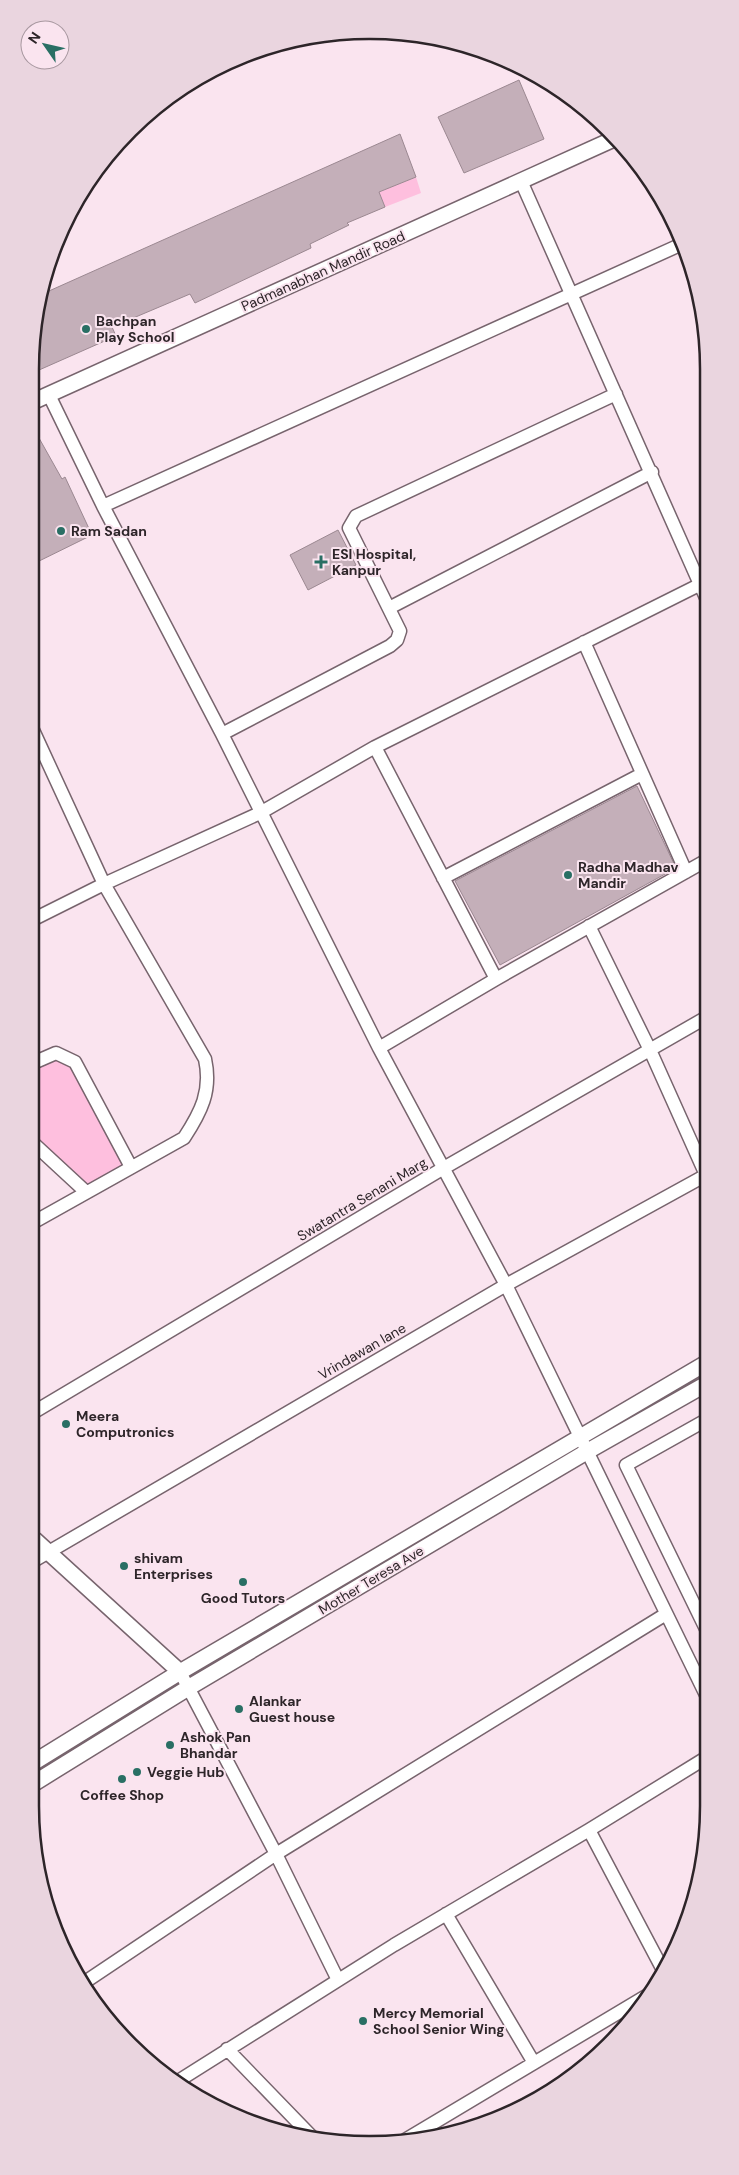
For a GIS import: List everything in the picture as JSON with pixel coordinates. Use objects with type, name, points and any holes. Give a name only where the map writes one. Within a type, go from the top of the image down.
[{"type":"street","name":"Padmanabhan Mandir Road","points":[[39,399],[608,141]]},
{"type":"street","points":[[522,180],[616,394],[700,576]]},
{"type":"street","points":[[103,506],[572,295],[678,251]]},
{"type":"street","points":[[222,734],[390,646],[397,640],[400,631],[349,528],[356,516],[616,394]]},
{"type":"street","points":[[49,395],[103,506],[222,734],[379,1048],[506,1286],[700,1683]]},
{"type":"street","points":[[389,608],[652,472]]},
{"type":"street","points":[[39,916],[104,884],[260,813],[376,747],[700,584]]},
{"type":"street","points":[[584,642],[686,872]]},
{"type":"street","points":[[39,743],[104,884],[205,1059],[208,1074],[206,1095],[199,1115],[184,1138],[39,1219]]},
{"type":"street","points":[[376,747],[496,979]]},
{"type":"street","points":[[444,878],[642,774]]},
{"type":"street","points":[[379,1048],[496,979],[700,864]]},
{"type":"street","points":[[589,926],[650,1050],[700,1160]]},
{"type":"street","name":"Swatantra Senani Marg","points":[[39,1409],[442,1169],[700,1022]]},
{"type":"street","points":[[39,1060],[56,1053],[75,1062],[131,1167]]},
{"type":"street","points":[[39,1149],[86,1192]]},
{"type":"street","name":"Vrindawan lane","points":[[41,1556],[506,1286],[700,1179]]},
{"type":"street","points":[[39,1759],[180,1672],[700,1367]]},
{"type":"street","name":"Mother Teresa Ave","points":[[39,1780],[188,1688],[700,1387]]},
{"type":"street","points":[[700,1423],[626,1465],[700,1617]]},
{"type":"street","points":[[41,1556],[180,1672],[276,1854],[338,1980]]},
{"type":"street","points":[[88,1980],[276,1854],[666,1614]]},
{"type":"street","points":[[183,2079],[338,1980],[700,1762]]},
{"type":"street","points":[[589,1830],[659,1965]]},
{"type":"street","points":[[446,1914],[534,2063]]},
{"type":"street","points":[[418,2132],[636,2002]]},
{"type":"street","points":[[227,2049],[306,2130]]},
{"type":"shaded area","points":[[416,177],[421,193],[385,207],[379,192]]},
{"type":"shaded area","points":[[53,1058],[74,1064],[127,1167],[86,1190],[39,1145],[39,1065]]},
{"type":"building","points":[[519,80],[544,139],[464,173],[438,117]]},
{"type":"building","points":[[400,134],[416,177],[379,192],[385,207],[347,223],[349,225],[310,244],[311,248],[195,303],[190,294],[112,327],[116,336],[39,370],[39,348],[48,291]]},
{"type":"building","points":[[39,438],[62,479],[65,477],[92,535],[39,561]]},
{"type":"building","points":[[338,530],[356,565],[308,590],[290,555]]},
{"type":"building","name":"Radha Madhav Mandir","points":[[637,786],[676,868],[500,965],[455,881]]},
{"type":"place","name":"Bachpan Play School","points":[[86,329]]},
{"type":"place","name":"Ram Sadan","points":[[61,531]]},
{"type":"place","name":"ESI Hospital, Kanpur","points":[[321,562]]},
{"type":"place","name":"Radha Madhav Mandir","points":[[568,875]]},
{"type":"place","name":"Meera Computronics","points":[[66,1424]]},
{"type":"place","name":"shivam Enterprises","points":[[124,1566]]},
{"type":"place","name":"Good Tutors","points":[[243,1582]]},
{"type":"place","name":"Alankar Guest house","points":[[239,1709]]},
{"type":"place","name":"Ashok Pan Bhandar","points":[[170,1745]]},
{"type":"place","name":"Veggie Hub","points":[[137,1772]]},
{"type":"place","name":"Coffee Shop","points":[[122,1779]]},
{"type":"place","name":"Mercy Memorial School Senior Wing","points":[[363,2021]]}]
